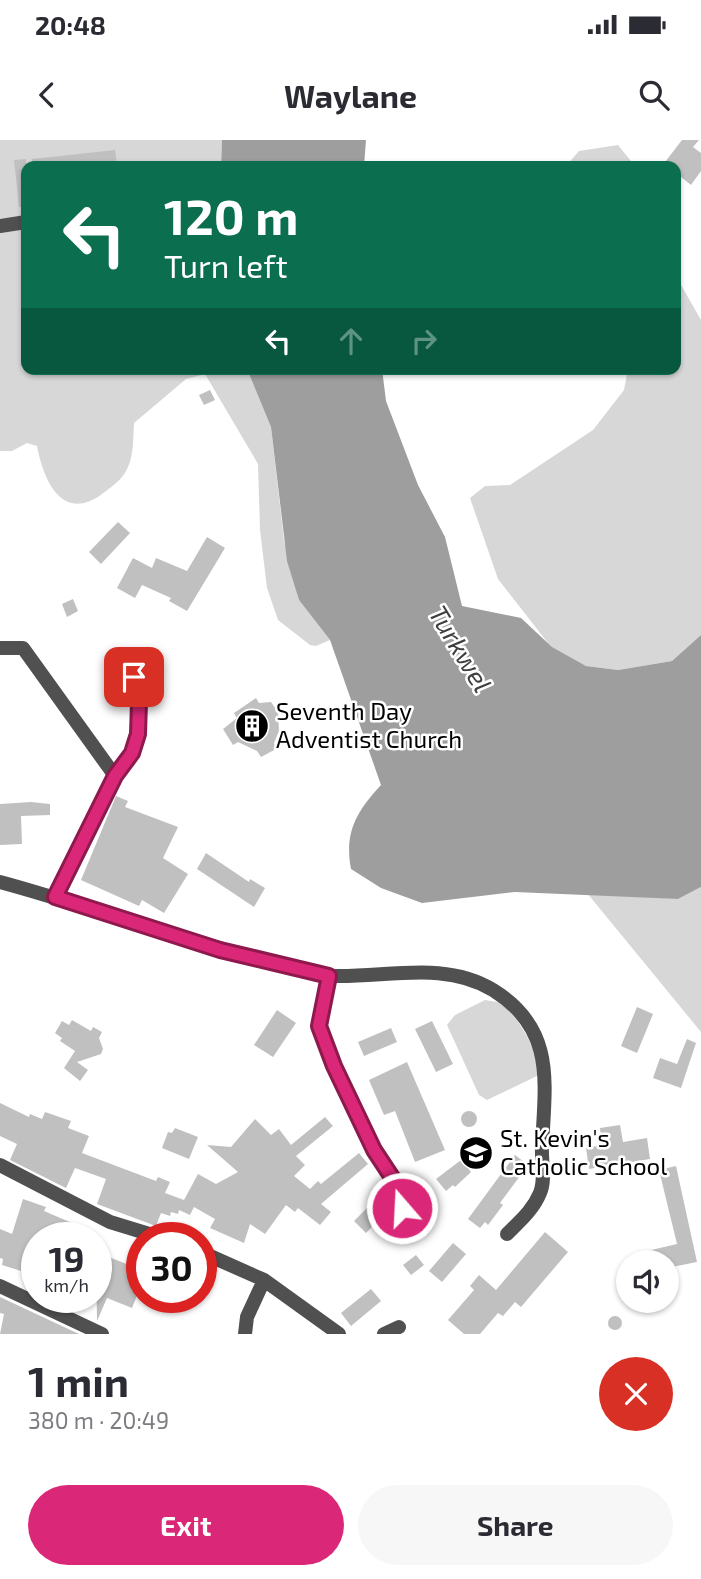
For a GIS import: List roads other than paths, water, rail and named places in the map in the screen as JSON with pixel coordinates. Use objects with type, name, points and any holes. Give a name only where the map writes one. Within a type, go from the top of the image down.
[{"type":"street","points":[[0,226],[21,223]]},
{"type":"street","points":[[0,648],[23,648],[115,776]]},
{"type":"street","points":[[55,897],[115,776],[132,753],[138,734],[139,702],[134,677]]},
{"type":"street","points":[[0,882],[220,950],[329,976],[442,972],[491,989],[527,1022],[544,1058],[547,1079],[542,1189],[534,1207],[507,1234]]},
{"type":"street","points":[[329,976],[319,1026],[334,1066],[374,1150],[401,1191],[402,1224]]},
{"type":"street","points":[[0,1165],[110,1222],[126,1227]]},
{"type":"street","points":[[217,1259],[264,1280],[339,1334]]},
{"type":"street","points":[[245,1334],[247,1317],[264,1280]]},
{"type":"street","points":[[0,1286],[103,1334]]},
{"type":"street","points":[[384,1334],[399,1328]]},
{"type":"water","points":[[222,140],[366,140],[364,161],[221,161]]},
{"type":"water","name":"Turkwel","points":[[249,375],[383,375],[386,401],[418,485],[445,537],[462,606],[521,618],[552,647],[586,666],[618,670],[672,661],[701,635],[701,887],[678,899],[515,892],[422,903],[381,888],[351,869],[349,844],[354,823],[381,785],[330,640],[299,600],[287,561],[271,427]]},
{"type":"place","name":"Seventh Day Adventist Church","points":[[252,726]]},
{"type":"place","name":"St. Kevin's Catholic School","points":[[476,1153]]}]
